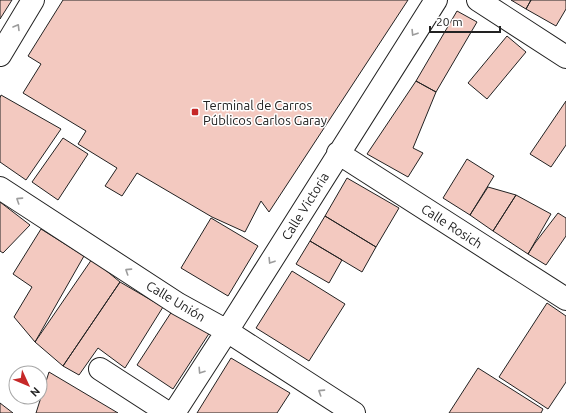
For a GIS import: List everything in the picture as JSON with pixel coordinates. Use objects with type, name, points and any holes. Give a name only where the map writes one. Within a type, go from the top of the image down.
[{"type":"street","points":[[0,55],[33,0]]},
{"type":"street","name":"Calle Victoria","points":[[174,413],[436,0]]},
{"type":"street","points":[[478,0],[566,56]]},
{"type":"street","name":"Calle Rosich","points":[[338,153],[566,299]]},
{"type":"street","name":"Calle Unión","points":[[0,188],[178,304],[227,331],[354,413]]},
{"type":"street","points":[[100,369],[168,413]]},
{"type":"building","points":[[0,0],[12,0],[0,19]]},
{"type":"building","name":"Terminal de Carros Públicos Carlos Garay","points":[[63,0],[408,0],[269,212],[261,201],[245,232],[212,217],[137,173],[122,196],[105,186],[117,168],[78,144],[86,131],[23,93],[41,64],[28,56]]},
{"type":"building","points":[[511,0],[531,0],[526,9]]},
{"type":"building","points":[[531,0],[566,0],[566,9],[556,26],[526,9]]},
{"type":"building","points":[[457,11],[477,22],[436,92],[416,81]]},
{"type":"building","points":[[507,36],[526,52],[487,99],[468,83]]},
{"type":"building","points":[[416,81],[436,92],[413,148],[423,153],[408,177],[367,154]]},
{"type":"building","points":[[1,95],[61,129],[26,180],[0,162]]},
{"type":"building","points":[[566,101],[566,145],[551,167],[530,154]]},
{"type":"building","points":[[63,138],[88,154],[58,200],[32,182]]},
{"type":"building","points":[[467,159],[494,176],[470,215],[443,198]]},
{"type":"building","points":[[347,178],[399,208],[376,247],[325,216]]},
{"type":"building","points":[[488,187],[516,195],[493,231],[470,215]]},
{"type":"building","points":[[516,195],[551,214],[528,254],[493,231]]},
{"type":"building","points":[[0,202],[30,225],[3,253],[0,251]]},
{"type":"building","points":[[558,213],[566,218],[566,236],[546,265],[528,254]]},
{"type":"building","points":[[325,216],[376,247],[362,272],[310,241]]},
{"type":"building","points":[[211,218],[258,246],[228,296],[181,268]]},
{"type":"building","points":[[41,229],[84,256],[35,342],[14,317],[32,287],[13,274]]},
{"type":"building","points":[[310,241],[342,260],[329,283],[296,264]]},
{"type":"building","points":[[92,259],[120,282],[63,366],[35,342]]},
{"type":"building","points":[[292,271],[345,304],[309,361],[256,328]]},
{"type":"building","points":[[120,282],[163,307],[125,368],[98,348],[79,375],[63,366]]},
{"type":"building","points":[[547,303],[566,316],[566,382],[548,409],[499,377]]},
{"type":"building","points":[[174,308],[210,332],[173,389],[137,365]]},
{"type":"building","points":[[231,358],[290,393],[277,413],[197,413]]},
{"type":"building","points":[[478,368],[543,409],[541,413],[449,413]]},
{"type":"building","points":[[49,372],[118,413],[36,413],[39,405],[48,405]]},
{"type":"building","points":[[0,403],[13,413],[0,413]]},
{"type":"place","name":"Terminal de Carros Públicos Carlos Garay","points":[[195,112]]}]
